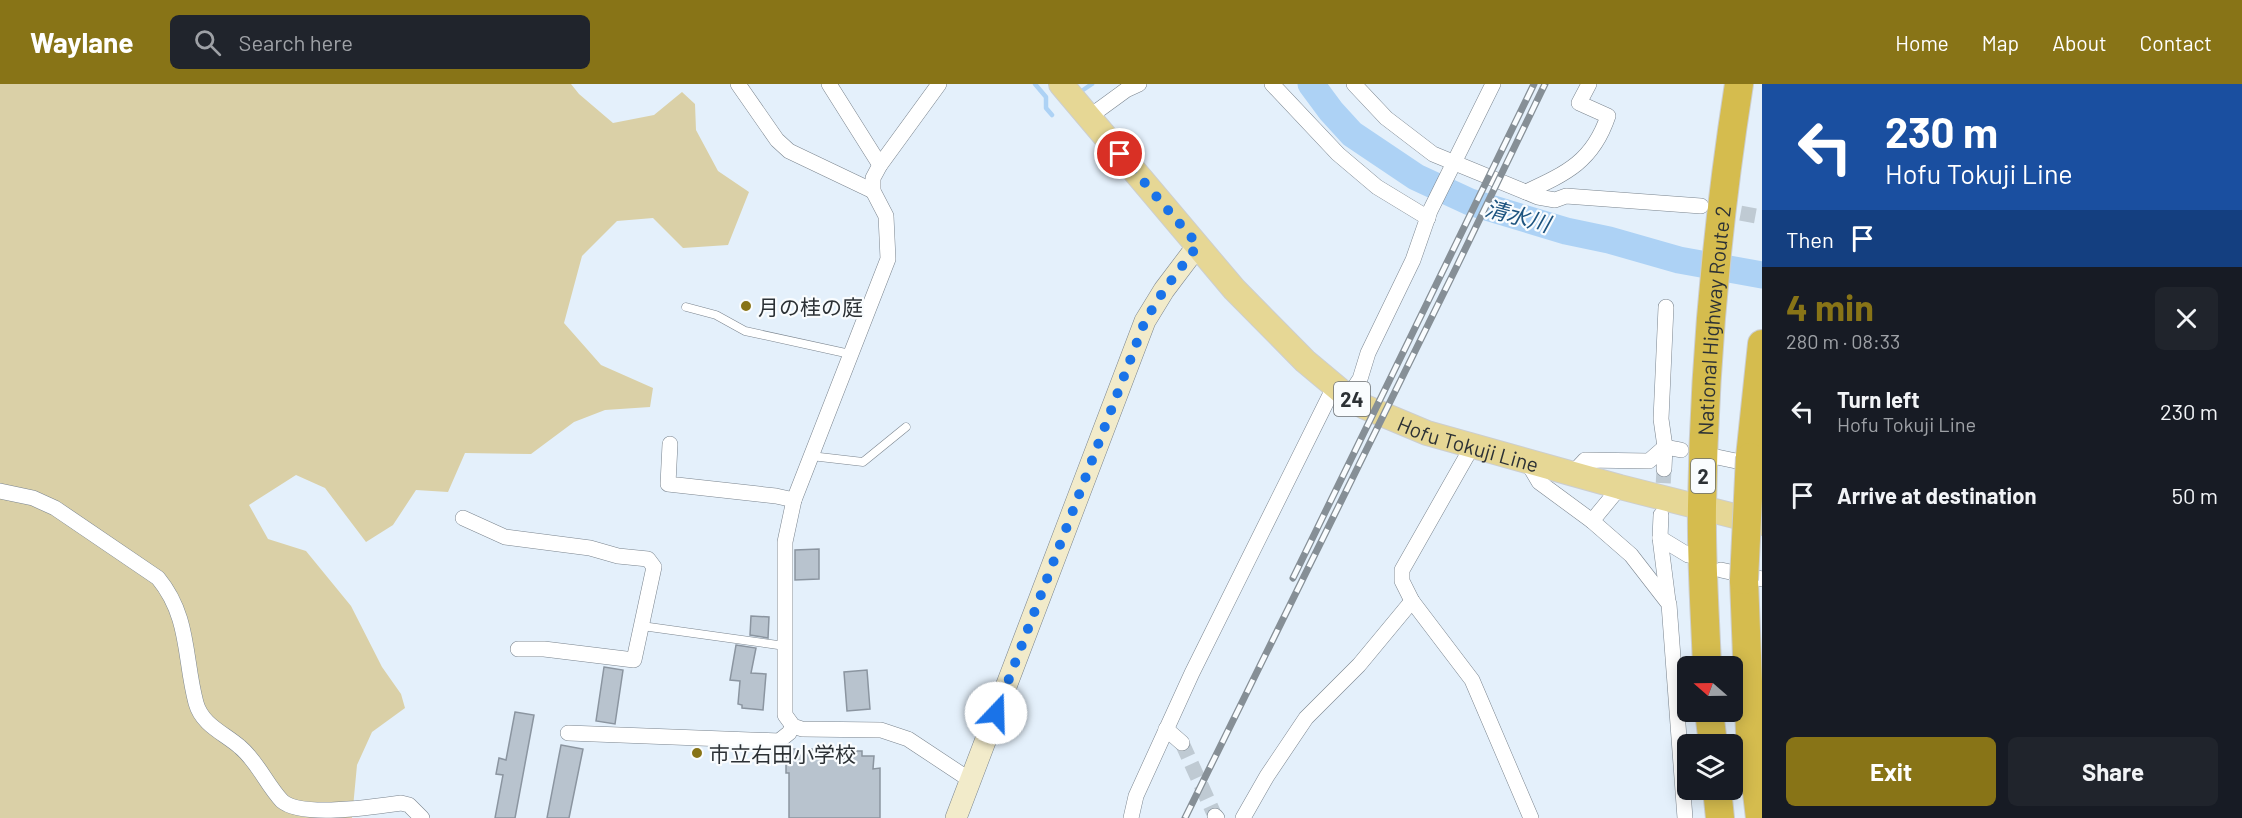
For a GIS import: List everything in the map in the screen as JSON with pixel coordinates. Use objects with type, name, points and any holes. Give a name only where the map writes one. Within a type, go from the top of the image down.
[{"type":"highway","name":"National Highway Route 2","points":[[1707,656],[1701,508],[1713,287],[1739,84]]},
{"type":"highway","points":[[1760,818],[1746,685],[1742,576],[1756,462],[1762,344]]},
{"type":"highway","points":[[1718,800],[1720,818]]},
{"type":"main road","name":"Hofu Tokuji Line","points":[[1061,84],[1234,289],[1271,329],[1341,392],[1365,407],[1427,433],[1620,487],[1762,523]]},
{"type":"street","points":[[738,84],[777,140],[789,151],[873,191]]},
{"type":"street","points":[[829,84],[880,165]]},
{"type":"street","points":[[939,84],[873,178],[873,191],[886,216],[888,260],[794,500],[785,542],[785,715],[793,726],[801,729],[881,730],[908,739],[970,780]]},
{"type":"street","points":[[1089,117],[1126,90],[1139,84]]},
{"type":"street","points":[[1272,84],[1338,154],[1377,187],[1429,214]]},
{"type":"street","points":[[1354,84],[1386,118],[1451,167],[1538,197],[1555,200],[1566,196],[1701,206]]},
{"type":"street","points":[[1131,818],[1136,796],[1192,673],[1341,392],[1360,379],[1368,353],[1413,260],[1429,214],[1493,84]]},
{"type":"street","points":[[1526,192],[1574,168],[1589,152],[1604,128],[1608,116],[1579,103],[1589,84]]},
{"type":"street","points":[[956,818],[1145,321],[1164,290],[1198,245]]},
{"type":"street","points":[[1664,469],[1665,447],[1661,419],[1666,307]]},
{"type":"street","points":[[670,444],[668,484],[794,500]]},
{"type":"street","points":[[1473,445],[1402,570],[1402,581],[1412,601],[1472,680],[1532,818]]},
{"type":"street","points":[[1665,447],[1682,450]]},
{"type":"street","points":[[1573,473],[1585,460],[1649,461],[1665,447]]},
{"type":"street","points":[[1717,457],[1756,462]]},
{"type":"street","points":[[1526,460],[1539,482],[1592,521],[1631,555],[1669,604]]},
{"type":"street","points":[[1592,521],[1620,487]]},
{"type":"street","points":[[0,491],[33,498],[55,508],[158,578],[171,594],[184,632],[197,704],[204,720],[252,758],[284,804],[303,812],[323,813],[401,803],[409,806],[422,818]]},
{"type":"street","points":[[1661,515],[1660,538],[1669,604],[1686,818]]},
{"type":"street","points":[[463,518],[505,537],[590,548],[618,556],[648,559],[654,567],[634,660],[544,649],[518,649]]},
{"type":"street","points":[[1660,538],[1688,555]]},
{"type":"street","points":[[1242,818],[1306,718],[1359,665],[1412,601]]},
{"type":"street","points":[[568,733],[779,741],[789,733],[793,726]]},
{"type":"street","points":[[1166,729],[1182,743]]},
{"type":"lane","points":[[686,307],[716,315],[745,331],[850,354]]},
{"type":"lane","points":[[810,456],[863,462],[906,427]]},
{"type":"lane","points":[[642,626],[785,646]]},
{"type":"shaded area","points":[[0,84],[571,84],[579,94],[613,123],[654,115],[682,92],[695,104],[696,130],[718,171],[749,192],[728,245],[683,248],[653,218],[617,221],[582,256],[564,323],[601,365],[653,388],[650,407],[605,410],[574,422],[531,454],[465,453],[448,492],[416,490],[393,525],[366,542],[325,488],[296,475],[249,505],[268,539],[306,551],[351,606],[382,667],[401,694],[405,708],[372,732],[357,765],[352,818],[0,818]]},
{"type":"building","points":[[819,549],[819,579],[795,580],[795,550]]},
{"type":"building","points":[[751,616],[769,617],[768,638],[750,635]]},
{"type":"building","points":[[736,645],[756,648],[751,673],[766,674],[763,710],[742,708],[742,705],[738,704],[740,681],[730,680]]},
{"type":"building","points":[[604,667],[623,670],[615,724],[596,721]]},
{"type":"building","points":[[867,670],[870,709],[847,711],[844,672]]},
{"type":"building","points":[[515,712],[534,715],[515,818],[495,818],[503,775],[496,774],[499,758],[506,760]]},
{"type":"building","points":[[561,745],[583,749],[569,818],[547,818]]},
{"type":"building","points":[[792,749],[812,749],[812,755],[851,755],[850,751],[862,751],[862,756],[874,756],[873,769],[880,768],[880,818],[789,818],[789,773],[786,773],[786,757],[792,757]]},
{"type":"waterway","points":[[1035,84],[1046,97],[1046,108],[1052,115]]},
{"type":"waterway","points":[[1083,90],[1092,84]]},
{"type":"waterway","name":"清水川","points":[[1311,84],[1352,134],[1416,177],[1470,202],[1566,231],[1609,240],[1679,260],[1762,275]]},
{"type":"tunnel","points":[[1718,209],[1762,217]]},
{"type":"tunnel","points":[[1662,506],[1664,469]]},
{"type":"tunnel","points":[[1182,743],[1215,816]]},
{"type":"railway","points":[[1293,578],[1534,84]]},
{"type":"railway","points":[[1185,818],[1545,84]]},
{"type":"place","name":"月の桂の庭","points":[[746,306]]},
{"type":"place","name":"市立右田小学校","points":[[697,753]]},
{"type":"route","points":[[996,713],[1145,321],[1164,290],[1198,245],[1120,154]]}]
